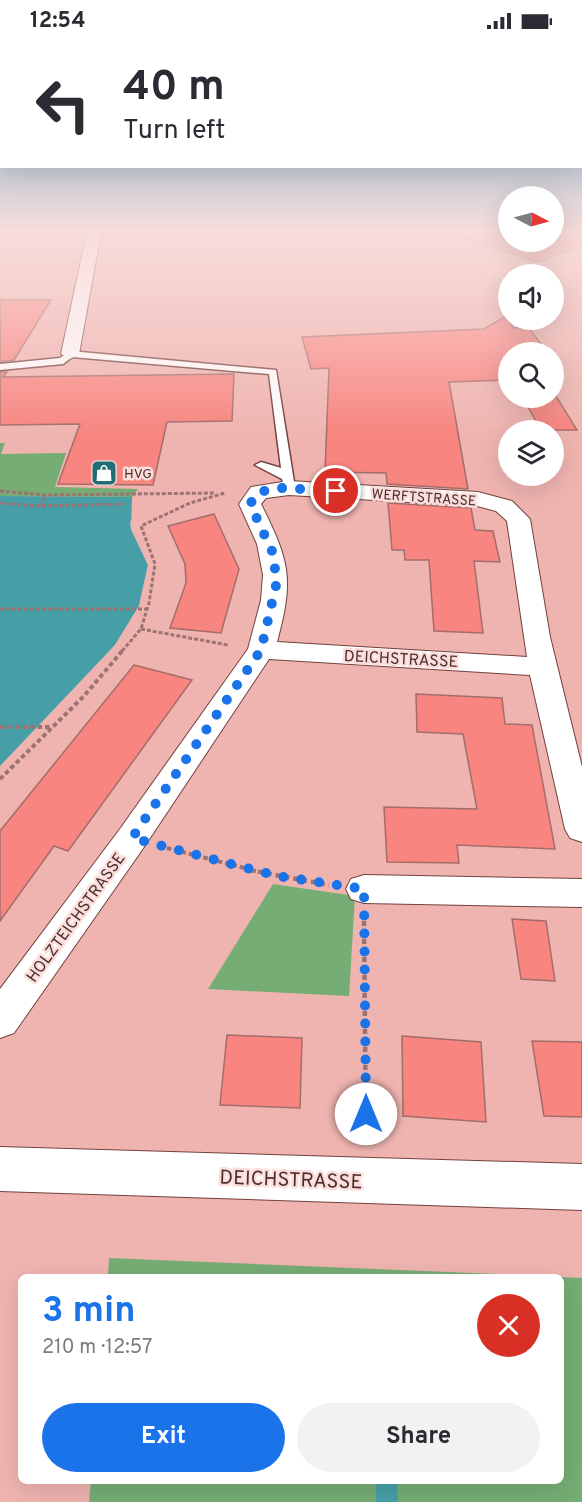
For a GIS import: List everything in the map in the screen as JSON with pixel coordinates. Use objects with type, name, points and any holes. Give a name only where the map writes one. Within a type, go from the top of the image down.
[{"type":"street","points":[[70,354],[81,300]]},
{"type":"street","name":"WERFTSTRASSE","points":[[288,483],[478,499],[504,506],[518,519],[523,570],[542,667]]},
{"type":"street","name":"HOLZTEICHSTRASSE","points":[[0,1020],[132,838],[261,650],[277,581],[272,551],[250,504],[259,492],[288,483]]},
{"type":"street","name":"DEICHSTRASSE","points":[[261,650],[542,667]]},
{"type":"street","points":[[542,667],[582,829]]},
{"type":"street","points":[[364,889],[582,893]]},
{"type":"street","name":"DEICHSTRASSE","points":[[0,1169],[582,1187]]},
{"type":"lane","points":[[0,367],[63,361],[70,354],[273,372],[288,483]]},
{"type":"lane","points":[[261,465],[279,471],[288,483]]},
{"type":"path","points":[[0,491],[46,495],[222,493]]},
{"type":"path","points":[[40,506],[46,495]]},
{"type":"path","points":[[0,503],[40,506],[126,504]]},
{"type":"path","points":[[0,779],[84,696],[141,629],[155,564],[141,526],[190,503]]},
{"type":"path","points":[[0,609],[147,609]]},
{"type":"path","points":[[141,629],[261,650]]},
{"type":"path","points":[[0,727],[53,727]]},
{"type":"path","points":[[132,838],[277,876],[364,889],[366,1181]]},
{"type":"green space","points":[[0,443],[5,443],[1,454],[66,453],[55,487],[138,489],[132,497],[0,496]]},
{"type":"green space","points":[[273,884],[355,896],[349,996],[208,989]]},
{"type":"green space","points":[[109,1258],[496,1274],[108,1274]]},
{"type":"green space","points":[[564,1277],[582,1278],[582,1502],[89,1502],[91,1484],[564,1484]]},
{"type":"water","points":[[0,496],[132,497],[131,529],[148,565],[139,606],[115,645],[0,766]]},
{"type":"pier","points":[[133,520],[134,528],[151,564],[142,608],[117,647],[43,727],[0,769],[115,645],[139,606],[148,565],[131,529],[130,521]]},
{"type":"building","points":[[0,300],[51,300],[14,360],[0,362]]},
{"type":"building","points":[[498,321],[498,330],[530,330],[539,342],[498,342],[498,380],[449,382],[468,489],[387,484],[386,473],[325,472],[329,368],[311,369],[302,337],[484,329]]},
{"type":"building","points":[[0,372],[7,372],[3,377],[234,374],[232,421],[167,422],[153,485],[58,484],[80,424],[0,425]]},
{"type":"building","points":[[529,408],[563,408],[577,430],[564,430],[564,420],[535,420]]},
{"type":"building","points":[[388,503],[471,508],[475,530],[493,531],[500,562],[474,561],[483,633],[434,631],[429,560],[405,560],[404,550],[392,550]]},
{"type":"building","points":[[214,514],[239,569],[221,633],[170,628],[186,583],[185,564],[168,526]]},
{"type":"building","points":[[134,665],[192,680],[68,851],[54,846],[0,921],[0,831]]},
{"type":"building","points":[[416,694],[502,698],[505,724],[532,725],[555,849],[457,845],[459,863],[387,862],[384,807],[477,809],[463,734],[417,732]]},
{"type":"building","points":[[512,919],[546,921],[555,981],[521,979]]},
{"type":"building","points":[[227,1035],[302,1038],[300,1108],[220,1105]]},
{"type":"building","points":[[402,1036],[481,1042],[486,1122],[403,1116]]},
{"type":"building","points":[[532,1041],[582,1042],[582,1117],[544,1116]]},
{"type":"waterway","points":[[386,1484],[387,1502]]},
{"type":"place","name":"HVG","points":[[104,473]]},
{"type":"route","points":[[336,491],[280,488],[259,492],[250,504],[272,551],[277,581],[261,650],[132,838],[249,870],[364,889],[366,1114]]}]
